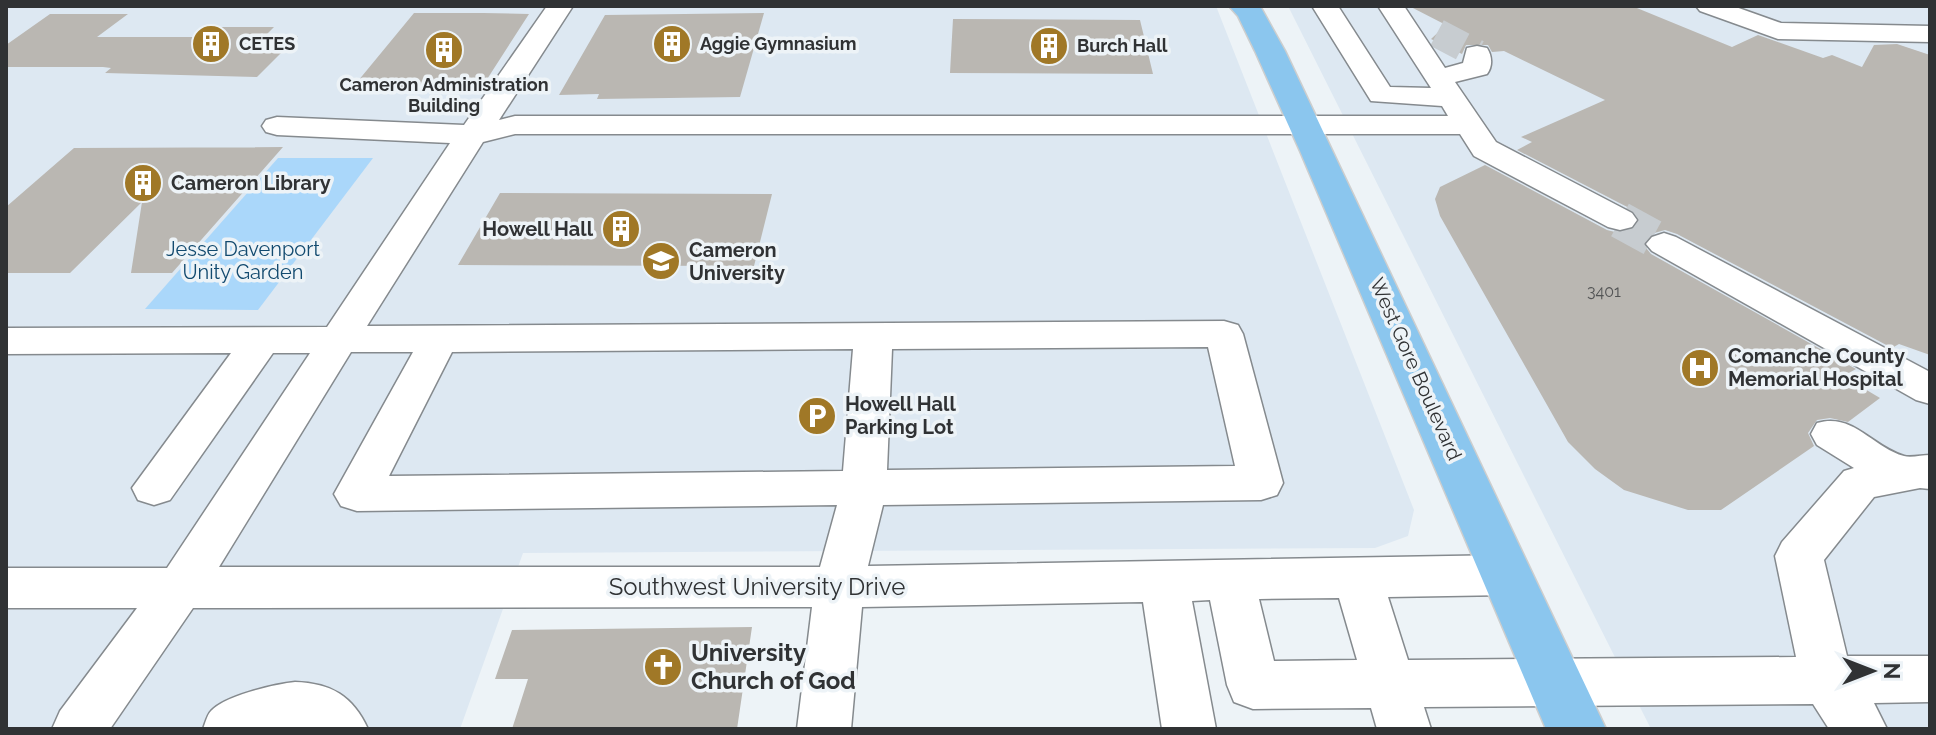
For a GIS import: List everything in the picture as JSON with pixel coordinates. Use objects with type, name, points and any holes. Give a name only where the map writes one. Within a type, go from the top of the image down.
[{"type":"main road","name":"West Gore Boulevard","points":[[1248,8],[1312,138],[1565,706]]},
{"type":"street","points":[[79,729],[180,588],[455,158],[474,135],[560,6]]},
{"type":"street","points":[[1325,6],[1381,95],[1444,88],[1477,68],[1477,54]]},
{"type":"street","points":[[1709,6],[1778,31],[1930,34]]},
{"type":"street","points":[[1399,18],[1476,137],[1563,190],[1620,220]]},
{"type":"street","points":[[1399,18],[1437,33]]},
{"type":"street","points":[[277,126],[474,135],[499,148],[1476,137]]},
{"type":"street","points":[[1563,190],[1596,176]]},
{"type":"street","points":[[1664,244],[1793,296],[1930,390]]},
{"type":"street","points":[[6,341],[1224,334],[1261,483],[357,494],[439,340]]},
{"type":"street","points":[[824,729],[839,587],[864,488],[873,336]]},
{"type":"street","points":[[154,488],[262,340]]},
{"type":"street","points":[[1826,439],[1902,476]]},
{"type":"street","points":[[1860,729],[1826,678],[1799,556],[1860,483],[1902,476]]},
{"type":"street","name":"Southwest University Drive","points":[[6,588],[839,587],[1508,575]]},
{"type":"street","points":[[1357,578],[1397,706]]},
{"type":"street","points":[[1230,581],[1253,685],[1397,706],[1565,706],[1826,678],[1930,679]]},
{"type":"street","points":[[1164,582],[1189,729]]},
{"type":"street","points":[[230,729],[261,711],[300,705],[321,708],[341,729]]},
{"type":"shaded area","name":"Cameron University","points":[[6,6],[1216,6],[1414,510],[1408,536],[1375,548],[523,553],[460,729],[6,729]]},
{"type":"shaded area","name":"Comanche County Memorial Hospital","points":[[1288,6],[1930,6],[1930,729],[1651,729]]},
{"type":"green space","name":"Jesse Davenport Unity Garden","points":[[278,158],[373,158],[258,310],[145,309]]},
{"type":"building","name":"Comanche County Memorial Hospital","points":[[1409,6],[1632,6],[1732,47],[1758,35],[1823,58],[1832,55],[1862,67],[1874,45],[1897,44],[1930,55],[1930,355],[1899,344],[1892,348],[1677,234],[1665,230],[1651,234],[1643,244],[1651,254],[1856,369],[1843,376],[1880,398],[1848,422],[1830,418],[1817,420],[1808,433],[1814,446],[1721,510],[1688,510],[1624,490],[1595,469],[1568,442],[1440,216],[1435,199],[1440,187],[1485,165],[1607,230],[1619,233],[1633,230],[1640,220],[1633,210],[1517,150],[1532,142],[1521,137],[1605,100],[1504,51],[1492,52],[1488,45],[1466,45],[1462,54],[1431,39],[1446,25]]},
{"type":"building","name":"Cameron Administration Building","points":[[414,13],[529,14],[482,87],[353,87]]},
{"type":"building","name":"Aggie Gymnasium","points":[[764,13],[740,97],[597,99],[599,94],[559,95],[605,15]]},
{"type":"building","name":"CETES","points":[[50,14],[128,14],[97,37],[204,37],[216,27],[274,27],[265,36],[298,36],[257,77],[105,73],[111,68],[103,67],[6,67],[6,45]]},
{"type":"building","name":"Burch Hall","points":[[953,19],[1140,20],[1153,74],[950,73]]},
{"type":"building","name":"Cameron Library","points":[[283,147],[172,273],[131,273],[142,202],[70,273],[6,273],[6,207],[74,148]]},
{"type":"building","name":"Howell Hall","points":[[500,193],[772,194],[754,266],[458,265]]},
{"type":"building","points":[[752,627],[737,729],[512,729],[528,679],[495,679],[512,630]]},
{"type":"tunnel","points":[[1437,33],[1477,54]]},
{"type":"tunnel","points":[[1620,220],[1664,244]]},
{"type":"place","name":"CETES","points":[[211,44]]},
{"type":"place","name":"Aggie Gymnasium","points":[[672,44]]},
{"type":"place","name":"Burch Hall","points":[[1049,46]]},
{"type":"place","name":"Cameron Administration Building","points":[[444,50]]},
{"type":"place","name":"Cameron Library","points":[[143,183]]},
{"type":"place","name":"Howell Hall","points":[[621,229]]},
{"type":"place","name":"Cameron University","points":[[661,261]]},
{"type":"place","name":"Comanche County Memorial Hospital","points":[[1700,368]]},
{"type":"place","name":"Howell Hall Parking Lot","points":[[817,416]]},
{"type":"place","name":"University Church of God","points":[[663,667]]}]
